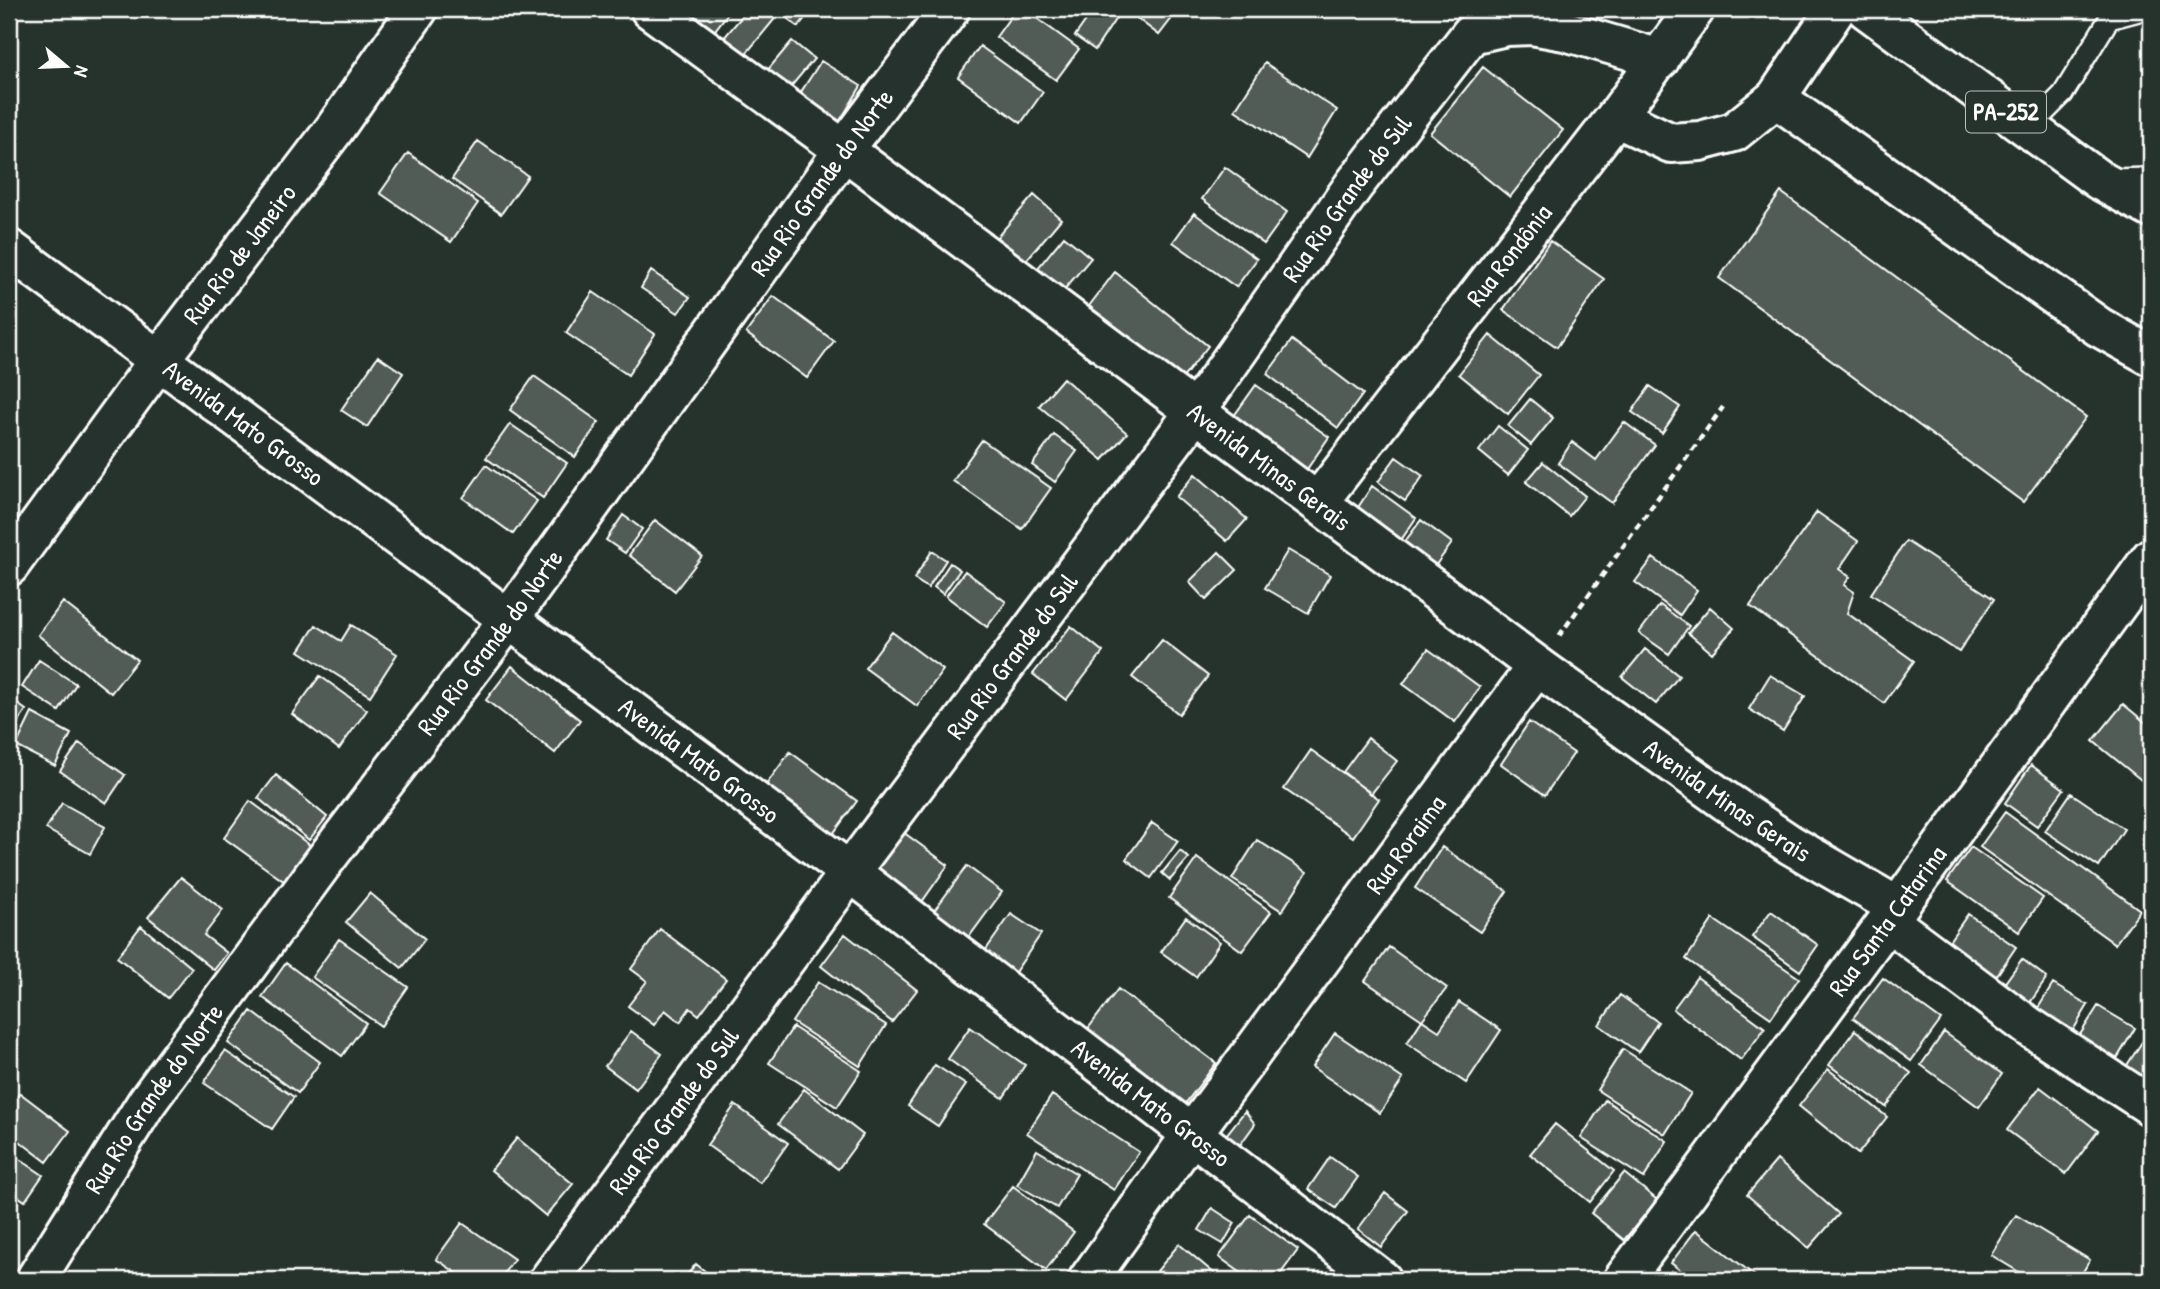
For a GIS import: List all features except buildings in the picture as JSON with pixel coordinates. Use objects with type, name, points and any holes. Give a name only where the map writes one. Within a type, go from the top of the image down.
[{"type":"main road","name":"Rua Rio de Janeiro","points":[[9,566],[159,360],[333,131],[418,9]]},
{"type":"main road","name":"Avenida Minas Gerais","points":[[650,9],[844,150],[1537,666],[1727,802],[1893,914],[2028,1026],[2151,1106]]},
{"type":"main road","name":"Rua Rio Grande do Norte","points":[[36,1280],[147,1102],[325,860],[509,619],[844,150],[950,9]]},
{"type":"main road","name":"Rua Rondônia","points":[[1318,502],[1616,117],[1695,9]]},
{"type":"main road","points":[[1616,117],[1671,143],[1700,141],[1734,132],[1776,98],[1836,9]]},
{"type":"main road","name":"PA-252","points":[[1866,9],[2099,180],[2151,208]]},
{"type":"main road","name":"Rua Rio Grande do Sul","points":[[549,1278],[1195,412],[1354,185],[1471,34],[1506,26],[1532,25],[1565,31],[1660,59]]},
{"type":"main road","points":[[1776,98],[2099,327],[2151,356]]},
{"type":"main road","name":"Avenida Mato Grosso","points":[[9,249],[850,872],[1382,1280]]},
{"type":"main road","name":"Rua Santa Catarina","points":[[1623,1280],[2151,558]]},
{"type":"main road","name":"Rua Roraima","points":[[1088,1280],[1192,1134],[1537,666]]},
{"type":"lane","points":[[2028,129],[2063,94],[2109,19],[2146,9]]},
{"type":"lane","points":[[2099,180],[2151,178]]},
{"type":"path","points":[[1537,666],[1723,407]]}]
